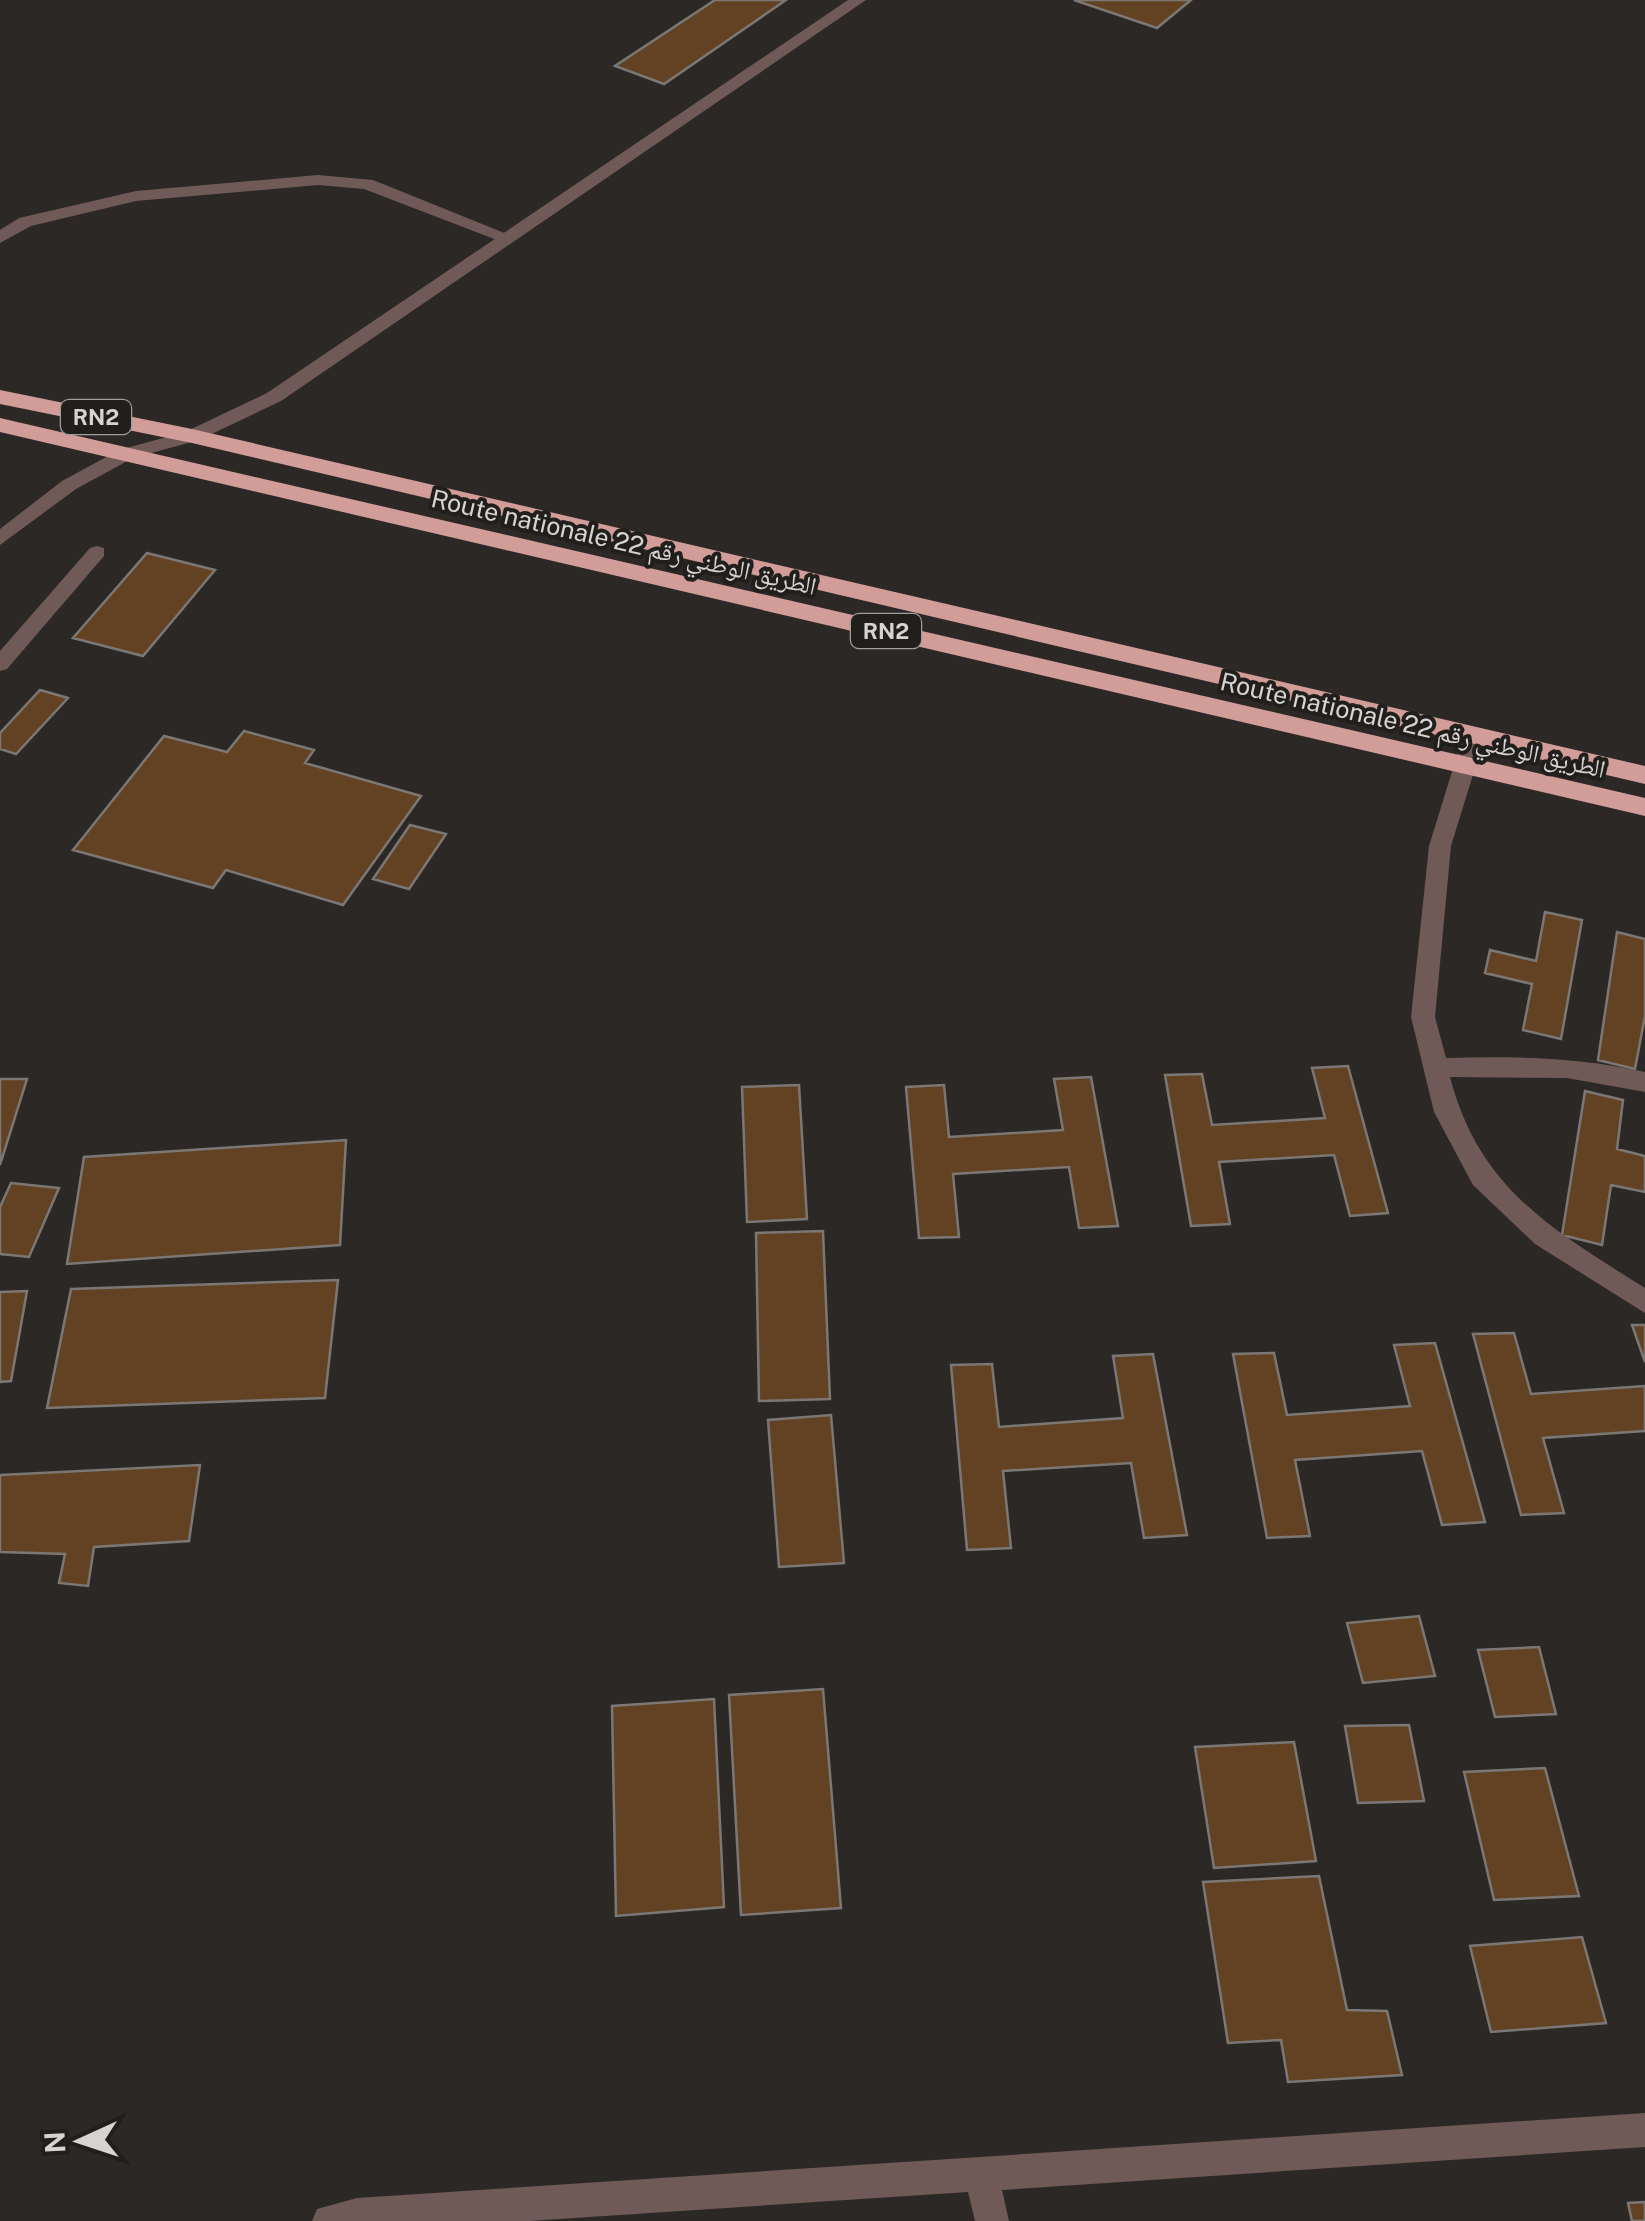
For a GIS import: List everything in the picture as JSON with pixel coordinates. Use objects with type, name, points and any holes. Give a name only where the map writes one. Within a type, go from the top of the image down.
[{"type":"highway","name":"Route nationale 22 الطريق الوطني رقم","points":[[0,398],[192,436],[1645,774]]},
{"type":"highway","name":"Route nationale 22 الطريق الوطني رقم","points":[[0,425],[1645,807]]},
{"type":"street","points":[[0,539],[57,494],[126,454],[192,436],[274,397],[858,0]]},
{"type":"street","points":[[0,238],[25,222],[136,196],[318,180],[367,184],[508,238]]},
{"type":"street","points":[[0,664],[98,552]]},
{"type":"street","points":[[1474,736],[1440,846],[1424,1018],[1447,1112],[1482,1178],[1544,1237],[1645,1302]]},
{"type":"street","points":[[1434,1068],[1516,1065],[1609,1072],[1645,1082]]},
{"type":"street","points":[[328,2221],[357,2215],[1645,2130]]},
{"type":"street","points":[[981,2172],[992,2221]]},
{"type":"building","points":[[715,0],[786,0],[664,84],[615,66]]},
{"type":"building","points":[[1074,0],[1191,0],[1157,28]]},
{"type":"building","points":[[147,553],[215,570],[143,656],[73,638]]},
{"type":"building","points":[[40,690],[68,698],[16,754],[0,749],[0,733]]},
{"type":"building","points":[[244,731],[314,750],[305,763],[421,796],[343,905],[226,870],[213,888],[73,850],[164,736],[227,752]]},
{"type":"building","points":[[410,825],[446,834],[409,889],[373,879]]},
{"type":"building","points":[[1545,912],[1582,920],[1561,1039],[1523,1030],[1532,984],[1485,973],[1490,950],[1536,961]]},
{"type":"building","points":[[1617,932],[1645,939],[1645,1016],[1635,1069],[1598,1060]]},
{"type":"building","points":[[1348,1066],[1388,1213],[1350,1216],[1334,1155],[1219,1162],[1230,1224],[1191,1226],[1165,1075],[1202,1074],[1212,1125],[1325,1118],[1312,1068]]},
{"type":"building","points":[[1091,1077],[1118,1226],[1079,1228],[1069,1167],[953,1174],[959,1237],[919,1238],[906,1087],[944,1085],[949,1137],[1063,1130],[1054,1079]]},
{"type":"building","points":[[0,1079],[27,1079],[0,1165]]},
{"type":"building","points":[[799,1085],[807,1219],[747,1222],[742,1087]]},
{"type":"building","points":[[1585,1091],[1623,1100],[1617,1149],[1645,1156],[1645,1192],[1611,1185],[1602,1245],[1562,1235]]},
{"type":"building","points":[[346,1140],[340,1245],[67,1264],[84,1157]]},
{"type":"building","points":[[11,1183],[59,1188],[29,1257],[0,1254],[0,1207]]},
{"type":"building","points":[[823,1231],[830,1399],[759,1401],[756,1233]]},
{"type":"building","points":[[338,1280],[325,1398],[47,1408],[71,1289]]},
{"type":"building","points":[[27,1291],[11,1381],[0,1382],[0,1292]]},
{"type":"building","points":[[1632,1325],[1645,1325],[1645,1362]]},
{"type":"building","points":[[1514,1333],[1531,1394],[1645,1386],[1645,1431],[1543,1438],[1564,1513],[1521,1515],[1473,1334]]},
{"type":"building","points":[[1435,1343],[1485,1522],[1442,1525],[1422,1451],[1295,1460],[1310,1536],[1267,1538],[1233,1354],[1274,1353],[1287,1415],[1410,1406],[1394,1345]]},
{"type":"building","points":[[1153,1354],[1187,1535],[1144,1538],[1131,1463],[1003,1471],[1011,1548],[967,1550],[951,1365],[992,1364],[999,1427],[1123,1418],[1113,1356]]},
{"type":"building","points":[[831,1415],[844,1563],[779,1567],[768,1420]]},
{"type":"building","points":[[200,1465],[189,1541],[94,1547],[88,1586],[59,1583],[65,1554],[0,1552],[0,1475]]},
{"type":"building","points":[[1419,1616],[1435,1676],[1363,1683],[1347,1623]]},
{"type":"building","points":[[1539,1647],[1556,1714],[1495,1717],[1478,1650]]},
{"type":"building","points":[[823,1689],[841,1908],[741,1915],[729,1695]]},
{"type":"building","points":[[714,1699],[724,1907],[616,1916],[612,1706]]},
{"type":"building","points":[[1409,1725],[1424,1801],[1358,1803],[1345,1726]]},
{"type":"building","points":[[1294,1742],[1316,1861],[1214,1868],[1195,1747]]},
{"type":"building","points":[[1545,1768],[1579,1896],[1494,1900],[1464,1772]]},
{"type":"building","points":[[1319,1876],[1347,2010],[1387,2011],[1402,2075],[1288,2082],[1281,2040],[1228,2043],[1203,1882]]},
{"type":"building","points":[[1582,1937],[1606,2023],[1491,2032],[1470,1946]]},
{"type":"building","points":[[1645,2202],[1645,2221],[1632,2221],[1628,2203]]}]
